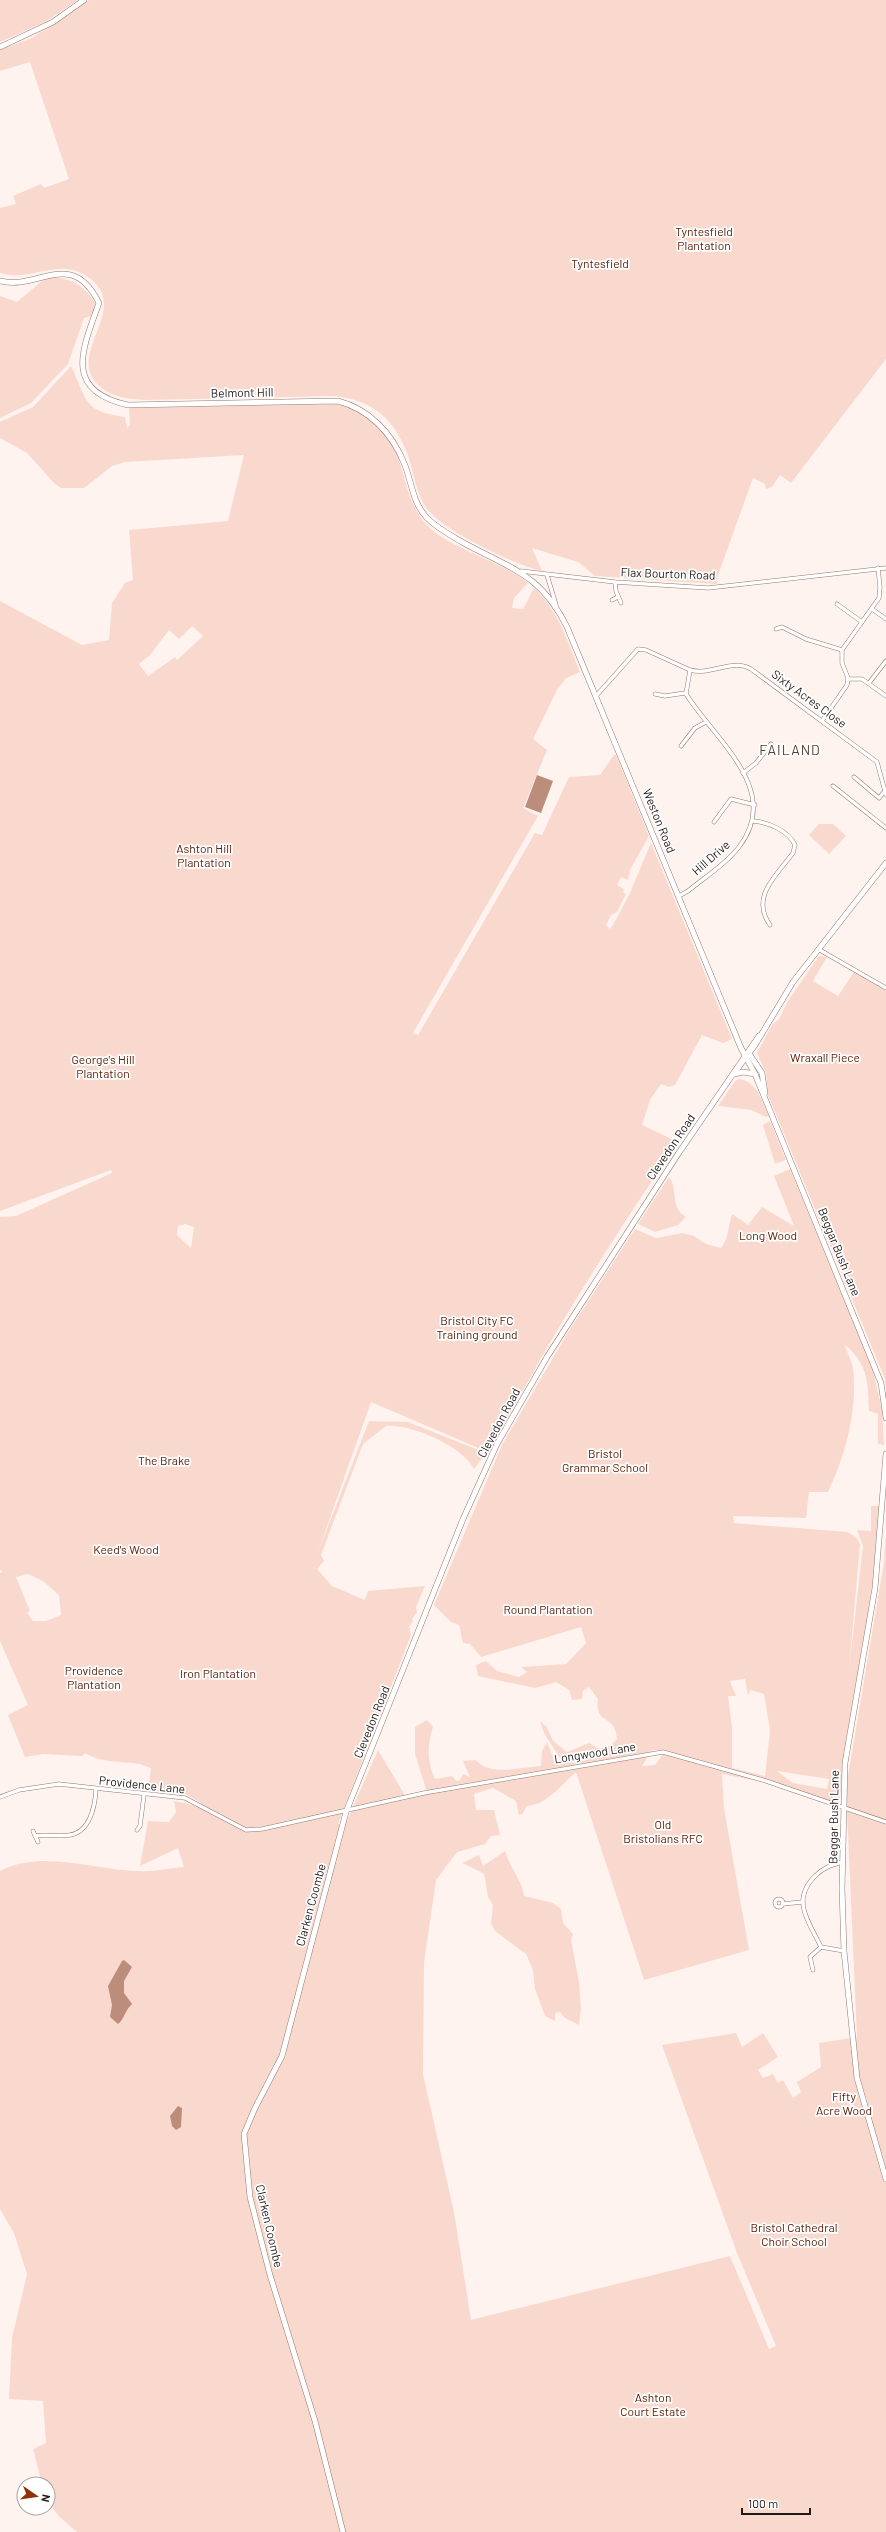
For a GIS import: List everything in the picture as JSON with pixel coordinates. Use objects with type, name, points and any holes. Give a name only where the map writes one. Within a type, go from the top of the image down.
[{"type":"main road","points":[[0,46],[53,22],[84,0]]},
{"type":"main road","name":"Belmont Hill","points":[[0,281],[18,284],[58,272],[91,287],[99,303],[81,360],[86,381],[105,399],[128,405],[338,400],[355,405],[384,429],[404,462],[415,501],[428,519],[447,533],[521,571]]},
{"type":"main road","name":"Weston Road","points":[[521,571],[540,587],[556,606],[596,696],[741,1044],[747,1054]]},
{"type":"main road","name":"Clevedon Road","points":[[346,1812],[463,1519],[497,1444],[547,1357],[678,1154],[747,1054],[793,982],[886,863]]},
{"type":"main road","name":"Beggar Bush Lane","points":[[747,1054],[881,1383],[886,1418]]},
{"type":"main road","name":"Beggar Bush Lane","points":[[747,1054],[762,1073],[765,1096]]},
{"type":"main road","points":[[732,1075],[743,1072],[755,1074]]},
{"type":"main road","name":"Beggar Bush Lane","points":[[886,1454],[875,1588],[845,1763],[843,1807],[844,1952],[857,2078],[886,2179]]},
{"type":"main road","name":"Clarken Coombe","points":[[343,2532],[315,2421],[270,2275],[250,2197],[244,2134],[255,2108],[282,2056],[346,1812]]},
{"type":"street","points":[[822,721],[846,688],[848,679],[842,663],[842,650],[872,609],[880,593],[878,568]]},
{"type":"street","name":"Flax Bourton Road","points":[[521,571],[615,582],[708,588],[886,568]]},
{"type":"street","name":"Weston Road","points":[[547,575],[556,606]]},
{"type":"street","points":[[615,582],[618,597],[621,603]]},
{"type":"street","points":[[612,600],[618,597]]},
{"type":"street","points":[[836,604],[862,622]]},
{"type":"street","points":[[838,613],[842,608]]},
{"type":"street","points":[[872,609],[886,619]]},
{"type":"street","points":[[776,629],[782,627],[806,639],[842,650]]},
{"type":"street","points":[[596,696],[638,649],[644,649],[690,670],[685,693],[664,696],[655,694]]},
{"type":"street","points":[[869,683],[885,663]]},
{"type":"street","name":"Sixty Acres Close","points":[[690,670],[706,671],[733,664],[748,668],[877,762],[880,766],[885,793]]},
{"type":"street","points":[[848,679],[859,678],[869,683],[886,696]]},
{"type":"street","name":"Hill Drive","points":[[679,896],[688,891],[731,855],[744,840],[753,821],[754,806],[752,789],[743,773],[685,693]]},
{"type":"street","points":[[687,746],[682,744],[695,728],[706,722]]},
{"type":"street","points":[[743,773],[756,764],[770,744]]},
{"type":"street","points":[[768,748],[773,752]]},
{"type":"street","points":[[854,777],[879,798],[885,793]]},
{"type":"street","points":[[833,786],[886,828]]},
{"type":"street","points":[[714,822],[731,799],[754,806]]},
{"type":"street","points":[[716,809],[720,812]]},
{"type":"street","points":[[753,821],[768,824],[784,833],[795,846],[793,853],[762,899],[761,908],[765,921],[770,925]]},
{"type":"street","points":[[818,949],[886,988]]},
{"type":"street","name":"Longwood Lane","points":[[346,1812],[424,1793],[663,1752],[766,1781],[886,1822]]},
{"type":"street","name":"Providence Lane","points":[[0,1797],[19,1790],[52,1784],[96,1790],[185,1798],[246,1830],[262,1829],[346,1812]]},
{"type":"street","points":[[36,1836],[68,1836],[78,1831],[94,1811],[96,1790]]},
{"type":"street","points":[[137,1830],[140,1826],[144,1795]]},
{"type":"street","points":[[33,1831],[38,1842]]},
{"type":"street","points":[[821,1947],[802,1902],[805,1887],[818,1873],[829,1865],[843,1862]]},
{"type":"street","points":[[783,1904],[802,1902]]},
{"type":"street","points":[[821,1947],[844,1952]]},
{"type":"street","points":[[813,1970],[810,1957],[821,1947]]},
{"type":"green space","points":[[0,0],[78,0],[45,22],[0,42]]},
{"type":"green space","name":"Tyntesfield Plantation","points":[[89,0],[886,0],[886,359],[791,483],[780,475],[772,487],[766,489],[765,484],[753,478],[717,578],[717,584],[595,576],[578,562],[532,548],[542,571],[530,568],[498,555],[449,528],[428,510],[423,503],[417,488],[405,448],[393,426],[377,411],[357,401],[333,396],[146,400],[127,398],[109,393],[98,385],[90,372],[89,359],[102,316],[104,302],[100,289],[88,277],[77,271],[66,269],[55,269],[23,275],[0,273],[0,208],[16,204],[13,196],[41,184],[44,188],[69,179],[30,62],[0,71],[0,50],[32,38]]},
{"type":"green space","points":[[48,276],[70,281],[86,291],[95,303],[92,316],[84,318],[68,364],[31,403],[0,418],[0,296],[17,302]]},
{"type":"green space","points":[[71,366],[84,396],[89,403],[101,412],[125,417],[127,428],[130,425],[129,408],[337,404],[357,411],[376,424],[390,440],[395,450],[411,500],[424,522],[433,531],[445,539],[504,568],[528,583],[514,598],[512,608],[523,609],[534,588],[550,606],[556,616],[580,672],[566,678],[557,690],[533,739],[547,750],[523,808],[538,816],[413,1033],[418,1035],[535,833],[542,835],[569,777],[600,775],[614,755],[616,755],[649,836],[630,870],[628,880],[621,877],[617,885],[624,889],[623,892],[626,894],[617,912],[611,915],[606,925],[610,929],[613,925],[629,895],[651,843],[732,1039],[723,1043],[702,1035],[675,1085],[669,1087],[661,1084],[650,1100],[642,1125],[678,1142],[555,1334],[490,1453],[371,1402],[318,1552],[369,1421],[408,1422],[486,1453],[474,1469],[468,1460],[459,1452],[435,1438],[396,1426],[386,1426],[363,1444],[321,1555],[324,1561],[317,1569],[332,1586],[365,1600],[368,1591],[425,1586],[416,1607],[417,1612],[409,1627],[411,1635],[338,1824],[346,1823],[378,1750],[406,1797],[427,1792],[415,1754],[415,1727],[427,1720],[433,1727],[429,1747],[429,1760],[435,1779],[452,1776],[456,1781],[460,1780],[463,1774],[470,1777],[463,1761],[476,1760],[482,1765],[497,1770],[541,1766],[542,1751],[547,1742],[555,1762],[561,1760],[544,1733],[540,1721],[547,1727],[553,1741],[567,1752],[589,1743],[599,1749],[611,1745],[617,1739],[613,1725],[599,1713],[598,1699],[589,1687],[583,1691],[582,1699],[572,1700],[569,1690],[556,1682],[535,1688],[478,1676],[476,1665],[486,1661],[497,1671],[519,1677],[527,1672],[521,1667],[566,1664],[586,1643],[581,1627],[481,1657],[470,1644],[463,1643],[459,1625],[451,1622],[434,1605],[502,1445],[567,1334],[635,1229],[656,1238],[682,1233],[694,1236],[706,1244],[721,1248],[727,1236],[732,1214],[748,1225],[762,1207],[794,1226],[774,1176],[790,1169],[873,1370],[882,1411],[884,1445],[878,1444],[878,1414],[869,1411],[865,1374],[858,1359],[845,1345],[853,1369],[854,1400],[845,1448],[828,1492],[809,1492],[806,1518],[733,1516],[734,1523],[847,1532],[856,1537],[860,1544],[849,1669],[863,1546],[857,1530],[871,1531],[871,1506],[880,1506],[873,1581],[848,1732],[839,1807],[773,1784],[722,1774],[724,1808],[749,1950],[644,1980],[576,1772],[548,1798],[534,1805],[527,1806],[522,1814],[519,1815],[516,1801],[493,1788],[474,1794],[476,1810],[494,1810],[500,1835],[491,1836],[485,1844],[457,1852],[436,1880],[424,1963],[423,2074],[454,2212],[471,2320],[730,2256],[769,2349],[776,2346],[737,2253],[662,2045],[736,2033],[742,2047],[763,2033],[778,2057],[758,2070],[763,2078],[773,2074],[778,2083],[783,2080],[793,2098],[801,2092],[797,2082],[821,2067],[819,2043],[857,2037],[846,1788],[884,1562],[886,1535],[886,2532],[77,2532],[56,2513],[56,2476],[40,2476],[33,2449],[46,2443],[43,2401],[9,2399],[12,2338],[27,2274],[14,2233],[0,2209],[0,1871],[16,1865],[50,1861],[138,1871],[184,1867],[178,1848],[140,1866],[148,1821],[169,1822],[176,1812],[174,1801],[198,1806],[201,1803],[185,1794],[148,1790],[151,1768],[140,1764],[98,1759],[85,1753],[82,1756],[43,1754],[25,1757],[8,1715],[28,1705],[0,1641],[0,1573],[3,1572],[0,1570],[0,1217],[16,1216],[112,1173],[111,1170],[0,1211],[0,601],[82,645],[109,640],[112,603],[125,583],[133,580],[129,530],[228,521],[244,455],[125,462],[112,466],[84,488],[61,488],[55,484],[27,453],[0,438],[0,422],[33,407]],"holes":[[[192,626],[203,636],[177,660],[175,657],[148,676],[139,664],[150,655],[169,630],[179,639]],[[185,1224],[194,1227],[191,1248],[177,1235],[178,1226]],[[28,1574],[43,1581],[59,1595],[61,1615],[46,1621],[33,1621],[27,1613],[30,1611],[16,1577]],[[745,1679],[748,1696],[750,1690],[764,1694],[770,1730],[765,1776],[732,1768],[732,1726],[728,1696],[736,1696],[730,1681]],[[652,1750],[666,1750],[655,1765],[642,1766]],[[777,1771],[829,1779],[827,1789],[793,1783]]]},
{"type":"green space","points":[[819,824],[833,824],[846,836],[829,854],[809,835]]},
{"type":"green space","name":"Wraxall Piece","points":[[819,956],[827,957],[813,981],[838,996],[854,972],[886,991],[886,1389],[885,1379],[768,1095],[766,1073],[757,1053],[772,1025],[779,1019],[788,1001]]},
{"type":"green space","points":[[739,1079],[755,1088],[769,1116],[766,1117],[751,1110],[718,1106],[735,1081]]},
{"type":"green space","points":[[770,1121],[786,1160],[775,1164],[763,1125]]},
{"type":"green space","points":[[669,1177],[672,1182],[678,1208],[686,1217],[678,1225],[655,1232],[638,1224]]},
{"type":"green space","points":[[505,1851],[522,1886],[524,1896],[553,1903],[561,1909],[563,1923],[573,1934],[571,1940],[579,1982],[581,2008],[579,2025],[565,2018],[560,2012],[555,2013],[555,2021],[545,2016],[535,1989],[533,1970],[526,1954],[495,1931],[491,1923],[493,1905],[488,1897],[483,1873],[462,1863],[479,1855],[483,1866]]},
{"type":"shaded area","points":[[537,775],[553,781],[541,813],[525,807]]},
{"type":"shaded area","points":[[124,1960],[132,1967],[124,1981],[124,1993],[132,2004],[118,2024],[110,2017],[112,2005],[108,1986]]},
{"type":"shaded area","points":[[178,2106],[182,2108],[181,2127],[176,2130],[172,2126],[170,2116]]},
{"type":"district","name":"FAILAND","points":[[790,750]]},
{"type":"park label","name":"Tyntesfield","points":[[600,264]]},
{"type":"park label","name":"Ashton Hill Plantation","points":[[204,856]]},
{"type":"park label","name":"George's Hill Plantation","points":[[103,1067]]},
{"type":"park label","name":"Long Wood","points":[[768,1236]]},
{"type":"park label","name":"Bristol City FC Training ground","points":[[477,1328]]},
{"type":"park label","name":"The Brake","points":[[164,1461]]},
{"type":"park label","name":"Bristol Grammar School","points":[[605,1461]]},
{"type":"park label","name":"Keed's Wood","points":[[126,1550]]},
{"type":"park label","name":"Round Plantation","points":[[548,1610]]},
{"type":"park label","name":"Iron Plantation","points":[[218,1674]]},
{"type":"park label","name":"Providence Plantation","points":[[94,1678]]},
{"type":"park label","name":"Old Bristolians RFC","points":[[663,1832]]},
{"type":"park label","name":"Fifty Acre Wood","points":[[844,2104]]},
{"type":"park label","name":"Bristol Cathedral Choir School","points":[[794,2235]]},
{"type":"park label","name":"Ashton Court Estate","points":[[653,2405]]}]
